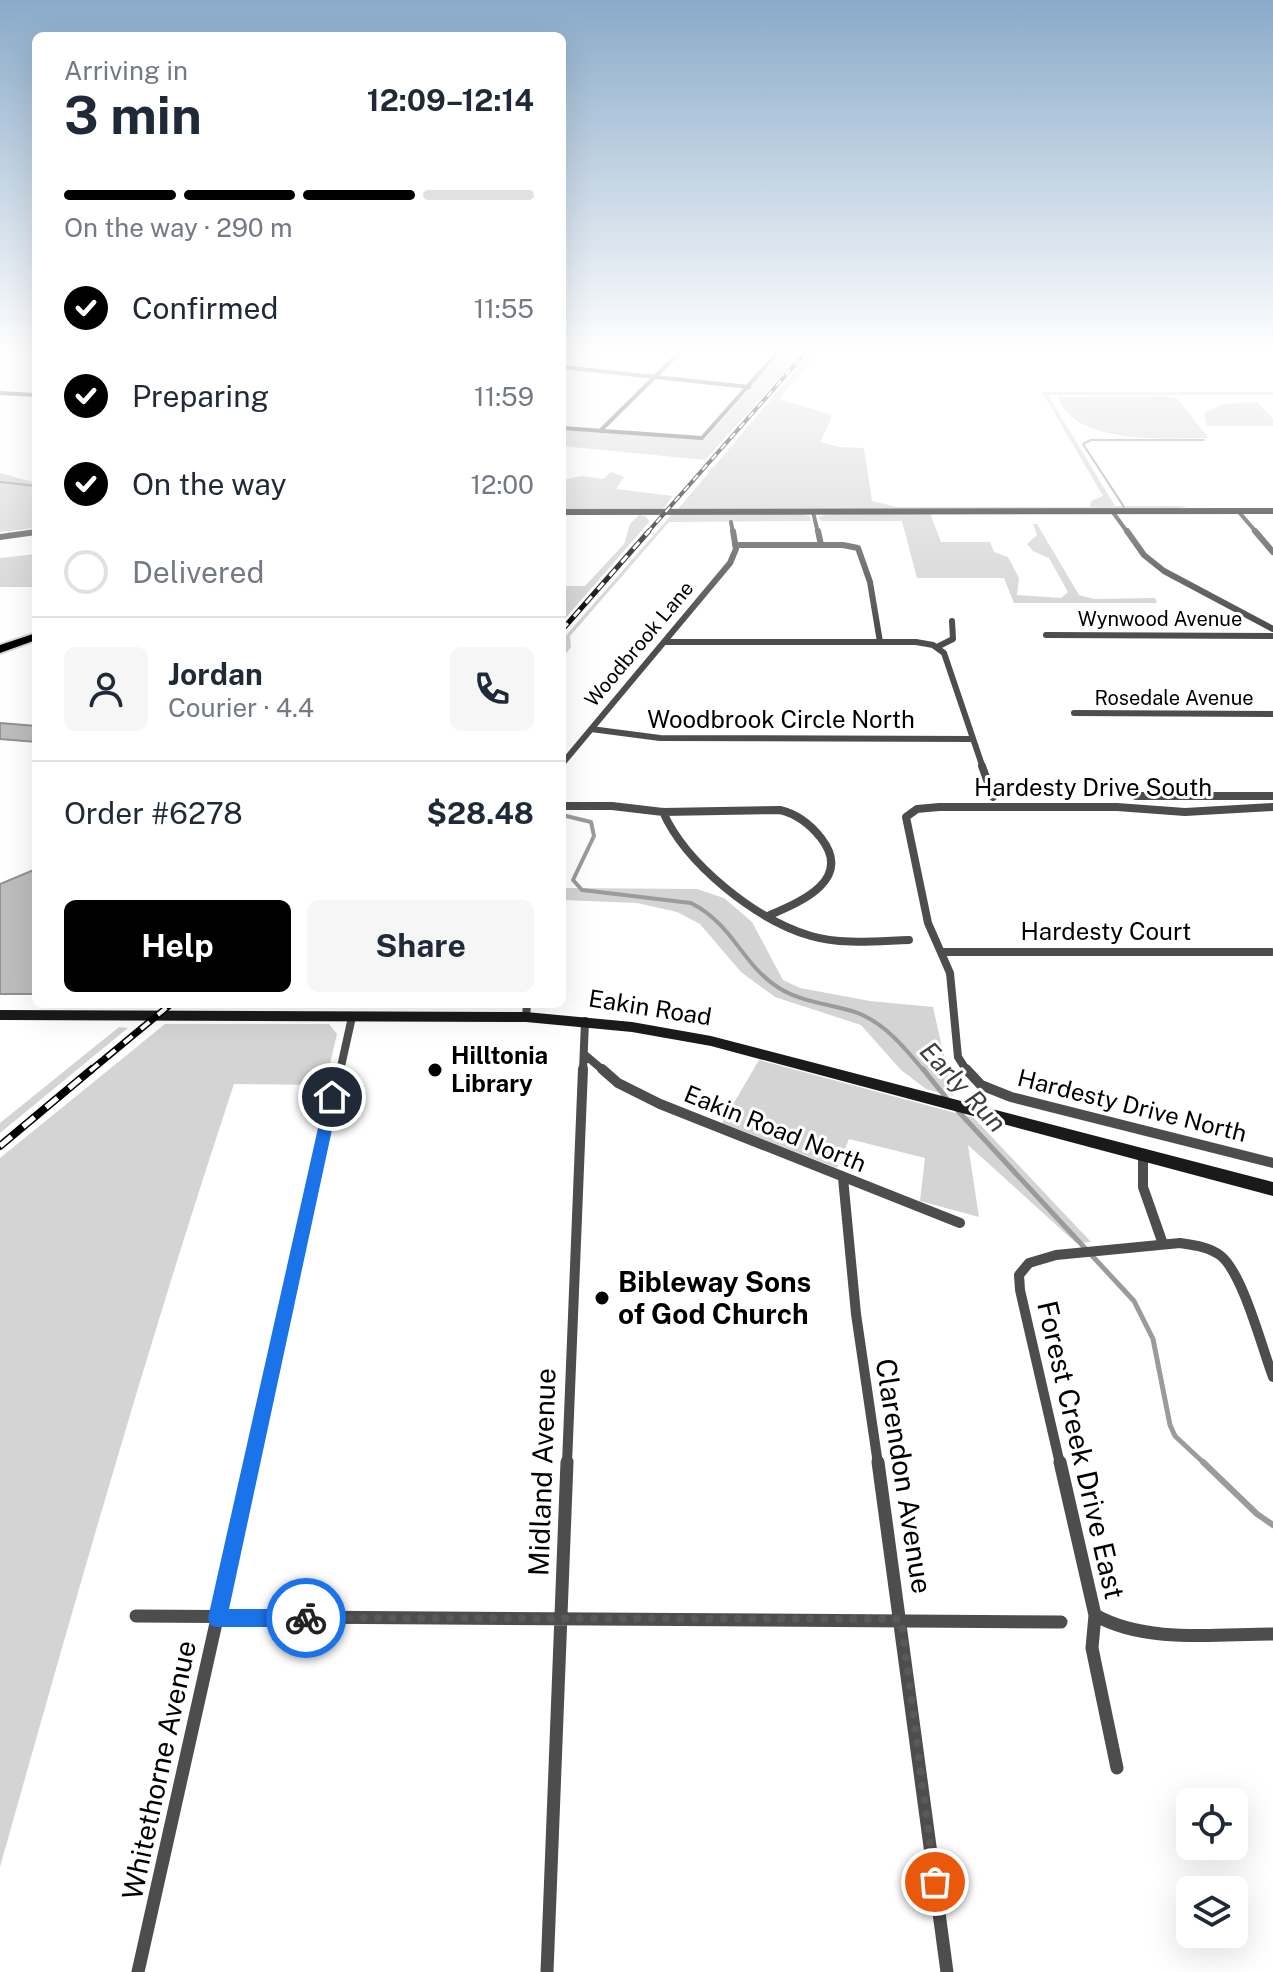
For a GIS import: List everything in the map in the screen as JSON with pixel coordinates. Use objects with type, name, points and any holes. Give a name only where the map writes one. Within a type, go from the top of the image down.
[{"type":"main road","points":[[0,649],[32,637]]},
{"type":"street","points":[[1112,511],[1144,555],[1164,571],[1273,629]]},
{"type":"street","points":[[1238,511],[1273,552]]},
{"type":"street","points":[[566,512],[1273,511]]},
{"type":"street","points":[[813,512],[821,545]]},
{"type":"street","points":[[731,522],[735,545],[849,545],[860,549],[880,642]]},
{"type":"street","points":[[0,537],[32,533]]},
{"type":"street","name":"Woodbrook Lane","points":[[566,759],[730,563],[735,545]]},
{"type":"street","points":[[937,647],[953,639],[952,621]]},
{"type":"street","name":"Wynwood Avenue","points":[[1046,635],[1273,636]]},
{"type":"street","points":[[664,642],[916,642],[937,647],[944,653],[993,797]]},
{"type":"street","name":"Rosedale Avenue","points":[[1074,713],[1273,714]]},
{"type":"street","name":"Woodbrook Circle North","points":[[591,729],[660,738],[972,739]]},
{"type":"street","points":[[1136,796],[1273,796]]},
{"type":"street","points":[[566,806],[612,806],[663,812],[780,810],[796,814],[815,831],[832,854],[828,877],[815,892],[770,915]]},
{"type":"street","name":"Hardesty Drive South","points":[[941,952],[928,923],[911,847],[906,817],[912,812],[939,807],[1117,807],[1185,812],[1273,807]]},
{"type":"street","points":[[663,812],[679,845],[697,864],[798,932],[826,939],[909,940]]},
{"type":"street","name":"Hardesty Court","points":[[941,952],[1271,952]]},
{"type":"street","name":"Hardesty Drive North","points":[[941,952],[950,973],[958,1057],[969,1075],[981,1085],[1011,1097],[1273,1163]]},
{"type":"street","name":"Eakin Road","points":[[0,1015],[352,1017],[526,1010],[711,1041],[1273,1189]]},
{"type":"street","name":"Whitethorne Avenue","points":[[138,1972],[352,1017]]},
{"type":"street","name":"Midland Avenue","points":[[547,1972],[585,1021]]},
{"type":"street","name":"Eakin Road North","points":[[584,1054],[618,1083],[660,1104],[960,1223]]},
{"type":"street","points":[[1143,1155],[1143,1187],[1163,1244]]},
{"type":"street","name":"Clarendon Avenue","points":[[843,1178],[856,1314],[901,1619],[947,1972]]},
{"type":"street","name":"Forest Creek Drive East","points":[[1117,1768],[1092,1648],[1095,1615],[1019,1275],[1029,1263],[1085,1252],[1163,1244],[1200,1246],[1220,1255],[1234,1270],[1273,1377]]},
{"type":"street","points":[[1095,1615],[1103,1622],[1130,1630],[1273,1634]]},
{"type":"street","points":[[136,1616],[1061,1622]]},
{"type":"shaded area","points":[[566,443],[720,443],[705,460],[566,446]]},
{"type":"shaded area","points":[[734,443],[824,443],[864,448],[872,501],[897,507],[1090,507],[1091,501],[1103,496],[1072,443],[1077,443],[1115,506],[1187,506],[1178,509],[677,510]]},
{"type":"shaded area","points":[[611,472],[624,477],[616,489],[673,496],[662,510],[566,510],[566,479],[582,476],[603,479]]},
{"type":"shaded area","points":[[0,473],[32,482],[32,528],[0,532]]},
{"type":"shaded area","points":[[930,513],[941,542],[990,542],[994,552],[1008,557],[1019,578],[1017,595],[1061,598],[1068,592],[1049,558],[1033,551],[1027,544],[1037,535],[1033,524],[1037,524],[1079,595],[1094,599],[1155,598],[1157,603],[1014,603],[1004,578],[917,578],[902,521],[821,521],[819,517],[828,514]]},
{"type":"shaded area","points":[[672,514],[810,516],[811,521],[669,522],[570,636],[571,647],[566,654],[566,635]]},
{"type":"shaded area","points":[[639,515],[650,521],[566,617],[566,586],[585,586],[624,544],[630,524]]},
{"type":"shaded area","points":[[32,554],[32,587],[0,587],[0,558]]},
{"type":"shaded area","points":[[566,888],[697,889],[724,898],[752,922],[783,980],[800,988],[870,1001],[933,1007],[953,1096],[926,1089],[901,1070],[861,1025],[775,997],[741,972],[700,924],[677,912],[637,903],[566,900]]},
{"type":"shaded area","points":[[165,1024],[329,1024],[337,1034],[325,1085],[234,1084],[142,1376],[0,1867],[0,1158]]},
{"type":"shaded area","points":[[119,1027],[128,1028],[0,1133],[0,1123]]},
{"type":"shaded area","points":[[759,1060],[974,1118],[1091,1242],[1076,1243],[968,1145],[979,1217],[920,1201],[925,1158],[849,1139],[837,1168],[722,1123]]},
{"type":"building","points":[[0,723],[32,726],[32,742],[0,739]]},
{"type":"building","points":[[32,871],[32,994],[0,994],[0,884]]},
{"type":"waterway","points":[[1085,443],[1124,507]]},
{"type":"waterway","name":"Early Run","points":[[0,482],[32,486]]},
{"type":"waterway","name":"Early Run","points":[[566,816],[591,822],[594,836],[573,880],[582,890],[691,903],[718,922],[766,979],[797,997],[866,1016],[893,1037],[924,1071]]},
{"type":"waterway","name":"Early Run","points":[[923,1069],[947,1099]]},
{"type":"waterway","name":"Early Run","points":[[958,1111],[1134,1301],[1153,1339],[1170,1425],[1175,1436],[1205,1464]]},
{"type":"waterway","name":"Early Run","points":[[1203,1462],[1257,1514],[1273,1525]]},
{"type":"railway","points":[[647,533],[726,443]]},
{"type":"railway","points":[[566,625],[649,531]]},
{"type":"railway","points":[[90,1071],[166,1008]]},
{"type":"railway","points":[[0,1146],[92,1069]]},
{"type":"way so far","points":[[306,1618],[901,1619],[935,1882]]},
{"type":"place","name":"Hilltonia Library","points":[[435,1070]]},
{"type":"place","name":"Bibleway Sons of God Church","points":[[602,1298]]},
{"type":"route","points":[[306,1618],[217,1618],[332,1097]]}]
